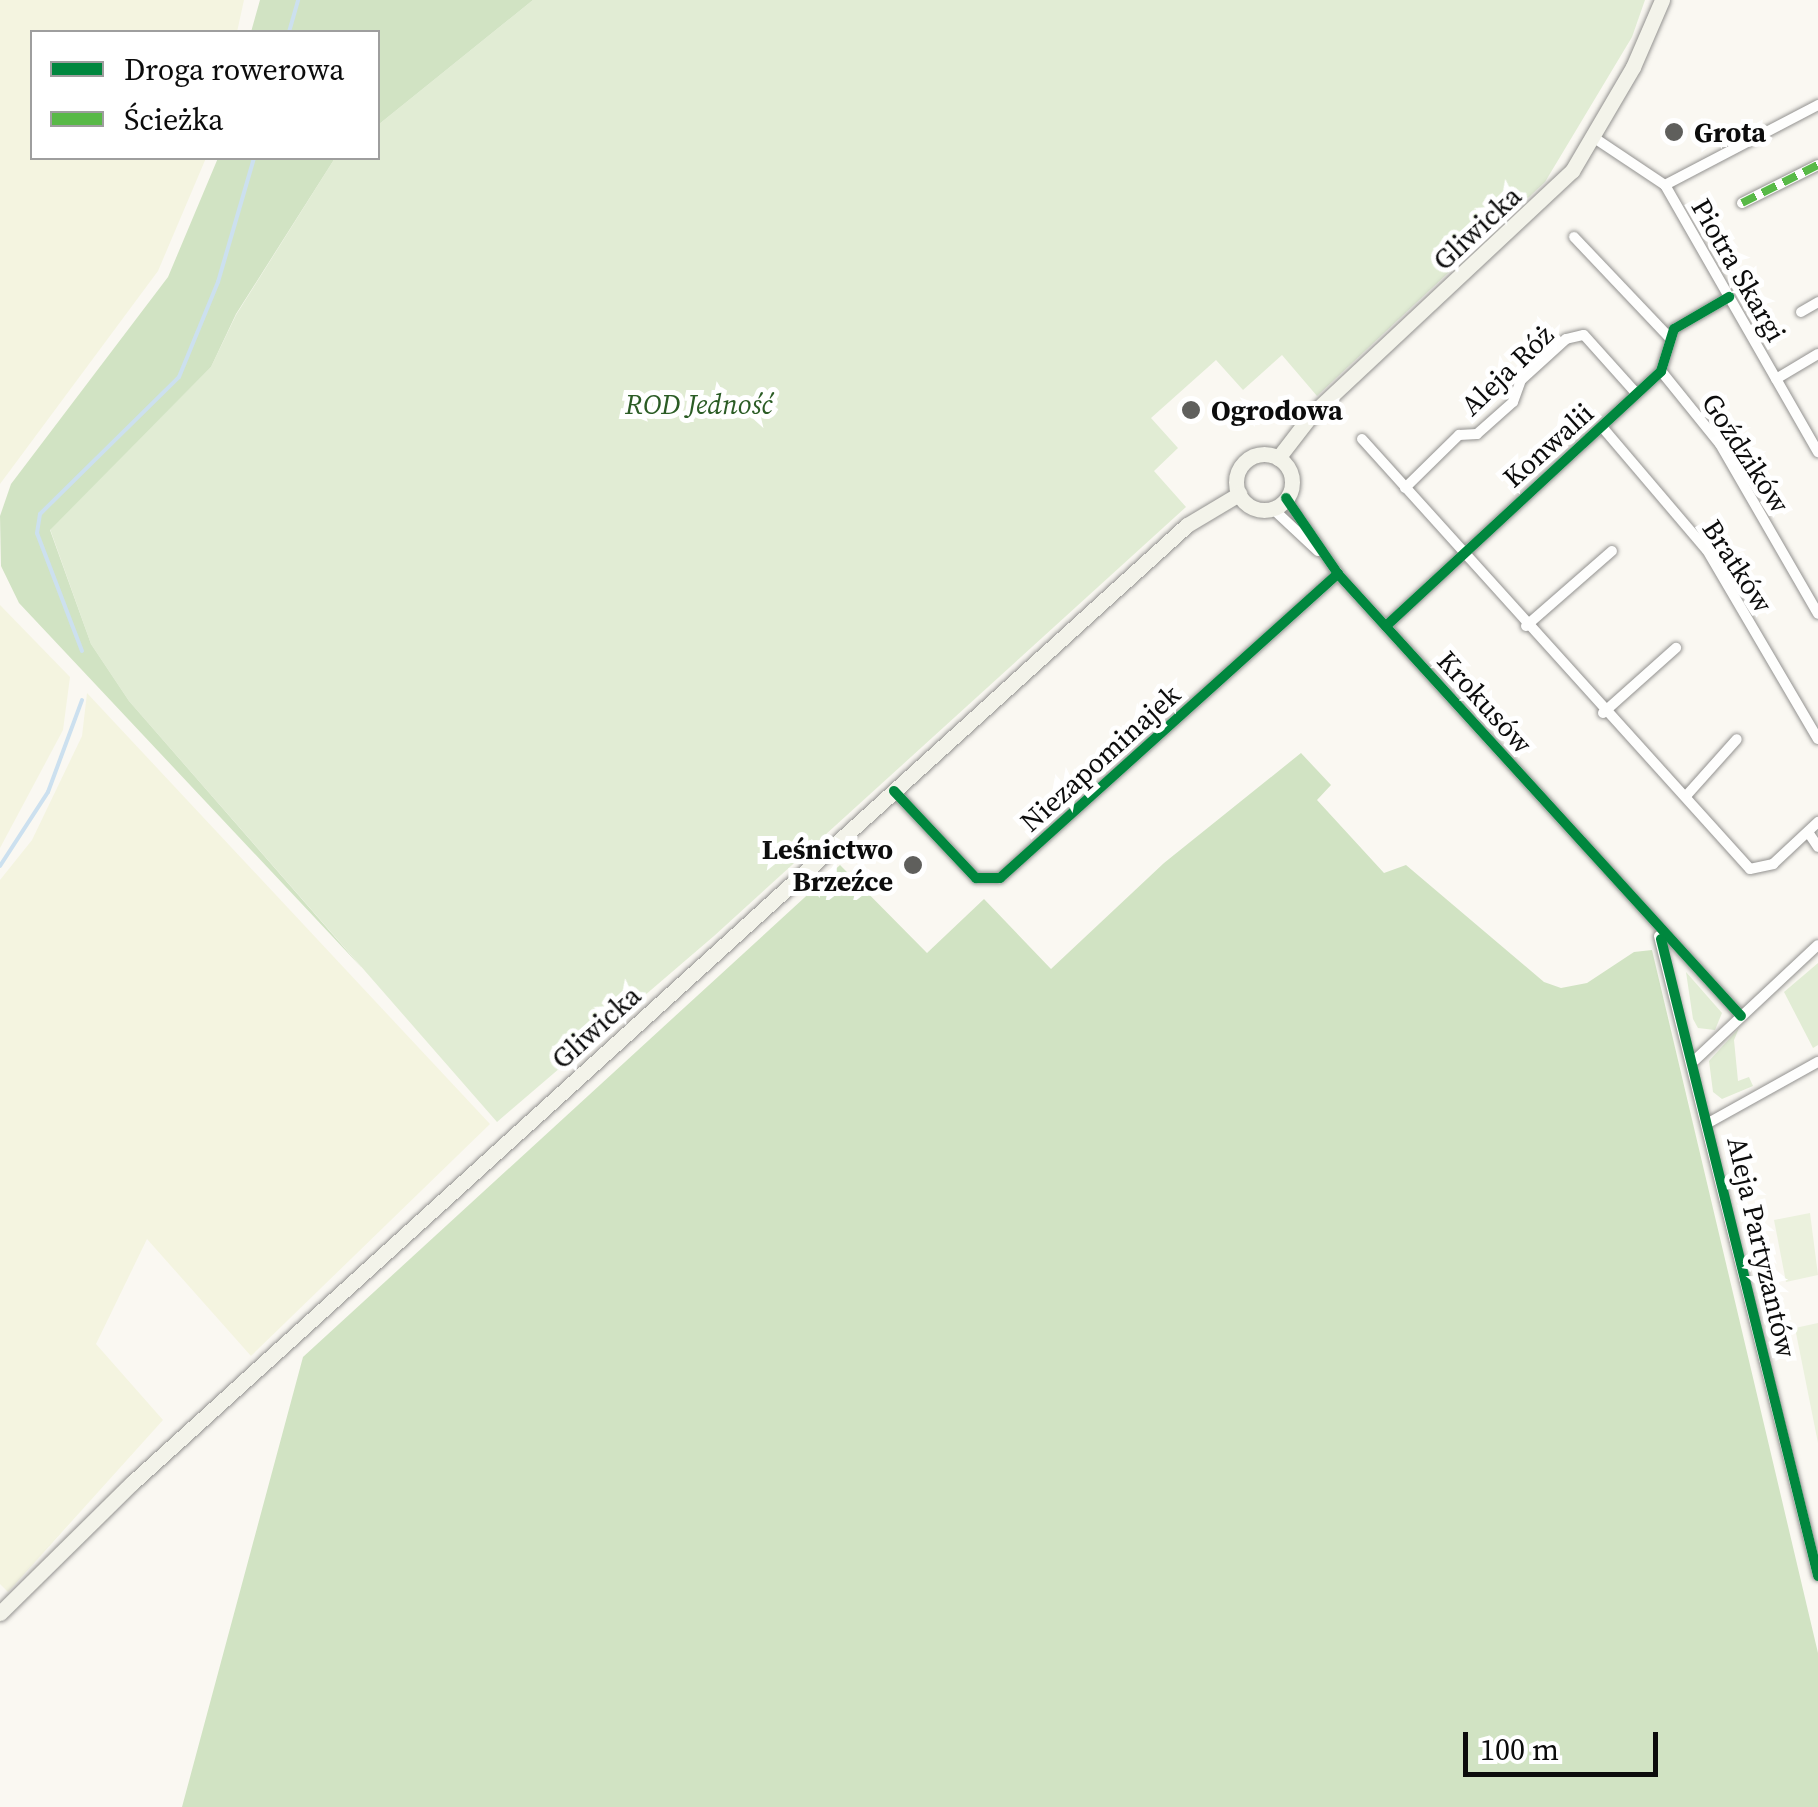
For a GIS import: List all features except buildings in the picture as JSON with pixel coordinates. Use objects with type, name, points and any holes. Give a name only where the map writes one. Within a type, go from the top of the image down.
[{"type":"main road","name":"Gliwicka","points":[[1278,458],[1312,414],[1554,191],[1593,137],[1662,0]]},
{"type":"main road","points":[[1278,458],[1291,476],[1279,503],[1252,507],[1239,494],[1237,474],[1246,460],[1278,458]]},
{"type":"main road","name":"Gliwicka","points":[[0,1613],[132,1483],[1187,524],[1239,494]]},
{"type":"street","points":[[1665,185],[1818,104]]},
{"type":"street","name":"Piotra Skargi","points":[[1593,137],[1665,185],[1818,452]]},
{"type":"street","points":[[1742,203],[1818,165]]},
{"type":"street","points":[[1574,237],[1669,337]]},
{"type":"street","points":[[1662,371],[1669,337],[1728,297]]},
{"type":"street","points":[[1801,312],[1818,302]]},
{"type":"street","name":"Aleja Róż","points":[[1405,488],[1460,435],[1477,434],[1513,402],[1521,380],[1566,339],[1584,335],[1636,393]]},
{"type":"street","points":[[1776,379],[1818,354]]},
{"type":"street","name":"Konwalii","points":[[1386,626],[1662,371]]},
{"type":"street","name":"Goździków","points":[[1662,371],[1720,444],[1818,614]]},
{"type":"street","name":"Bratków","points":[[1603,428],[1708,550],[1818,740]]},
{"type":"street","points":[[1362,439],[1603,713],[1686,796],[1750,869],[1773,864],[1818,822]]},
{"type":"street","name":"Krokusów","points":[[1279,503],[1322,555]]},
{"type":"street","name":"Krokusów","points":[[1279,503],[1657,930],[1741,1016]]},
{"type":"street","points":[[1526,626],[1612,551]]},
{"type":"street","name":"Niezapominajek","points":[[894,791],[976,878],[1000,878],[1338,574]]},
{"type":"street","points":[[1603,713],[1676,648]]},
{"type":"street","points":[[1686,796],[1737,739]]},
{"type":"street","points":[[1808,832],[1818,848]]},
{"type":"street","name":"Aleja Partyzantów","points":[[1657,930],[1695,1060],[1818,1576]]},
{"type":"street","points":[[1695,1060],[1818,945]]},
{"type":"street","points":[[1710,1122],[1818,1062]]},
{"type":"green space","points":[[0,0],[244,0],[237,30],[30,30],[30,160],[205,160],[158,271],[0,484]]},
{"type":"green space","points":[[260,0],[533,0],[380,123],[380,30],[252,30]]},
{"type":"green space","name":"ROD Jedność","points":[[533,0],[1645,0],[1632,37],[1545,182],[1317,396],[1282,355],[1243,390],[1216,360],[1151,418],[1178,448],[1154,471],[1186,507],[714,936],[497,1122],[129,701],[91,644],[50,529],[211,367],[236,315],[334,160],[380,160],[380,123]]},
{"type":"green space","points":[[217,160],[334,160],[236,314],[211,367],[50,530],[91,644],[129,701],[362,968],[19,603],[1,566],[0,516],[11,484],[168,277]]},
{"type":"green space","points":[[0,605],[70,677],[63,730],[0,848]]},
{"type":"green space","points":[[87,693],[490,1124],[251,1356],[147,1239],[96,1344],[163,1420],[8,1592],[0,1584],[0,880],[32,840],[82,736]]},
{"type":"green space","points":[[1301,753],[1331,785],[1317,800],[1384,873],[1406,865],[1544,982],[1561,988],[1587,983],[1634,952],[1652,950],[1818,1653],[1818,1807],[182,1807],[303,1357],[840,865],[927,953],[984,899],[1051,969],[1164,863]]},
{"type":"green space","points":[[1818,963],[1818,1045],[1813,1048],[1784,992]]},
{"type":"green space","points":[[1686,972],[1722,1013],[1715,1030],[1698,1028],[1693,1019]]},
{"type":"green space","points":[[1739,1028],[1734,1040],[1738,1081],[1749,1077],[1753,1086],[1722,1099],[1713,1092],[1709,1061]]},
{"type":"green space","points":[[1810,1213],[1818,1275],[1786,1282],[1774,1220]]},
{"type":"green space","points":[[1818,1323],[1818,1443],[1795,1328]]},
{"type":"waterway","points":[[290,30],[298,0]]},
{"type":"waterway","points":[[82,651],[37,533],[40,514],[179,377],[218,282],[253,160]]},
{"type":"waterway","points":[[0,866],[48,792],[82,700]]},
{"type":"marked path","points":[[1742,203],[1818,165]]},
{"type":"cycle path","points":[[1386,626],[1661,371],[1674,329],[1729,297]]},
{"type":"cycle path","points":[[1286,498],[1338,574],[1741,1016]]},
{"type":"cycle path","points":[[894,791],[976,878],[1000,878],[1338,574]]},
{"type":"cycle path","points":[[1661,939],[1818,1576]]},
{"type":"place","name":"Grota","points":[[1674,132]]},
{"type":"place","name":"Ogrodowa","points":[[1191,410]]},
{"type":"place","name":"Leśnictwo Brzeźce","points":[[913,865]]}]
